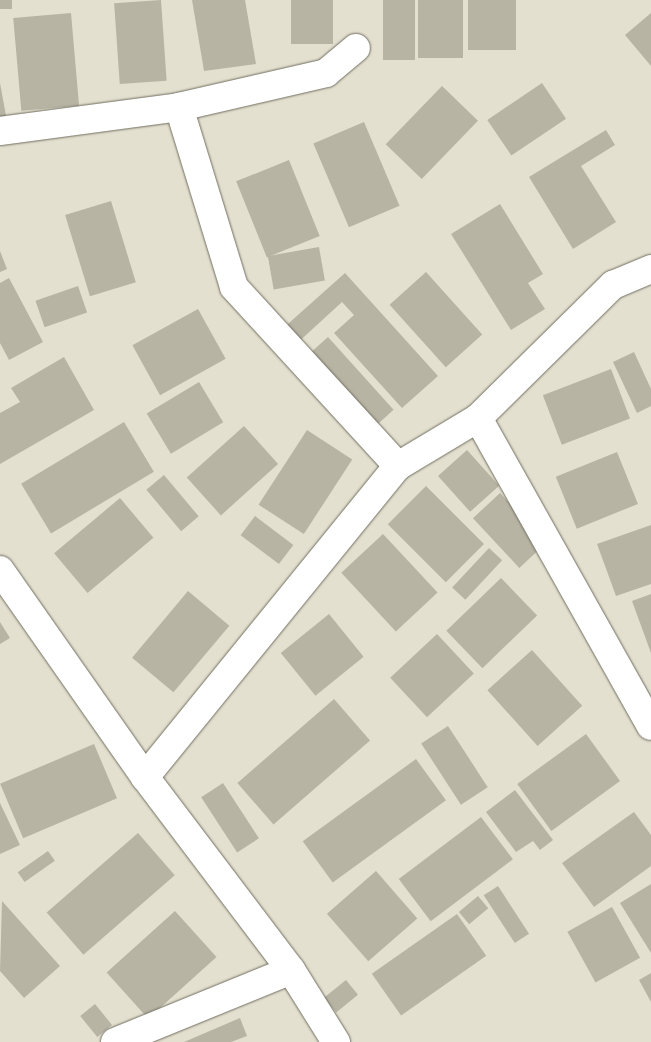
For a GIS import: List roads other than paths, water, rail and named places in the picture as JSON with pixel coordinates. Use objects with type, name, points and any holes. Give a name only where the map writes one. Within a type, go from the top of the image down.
[{"type":"street","points":[[0,131],[179,108],[326,73],[356,48]]},
{"type":"street","points":[[179,108],[234,287],[398,466]]},
{"type":"street","points":[[144,777],[398,466],[478,418],[613,285],[651,269]]},
{"type":"street","points":[[478,418],[651,726]]},
{"type":"street","points":[[0,570],[144,777],[291,970],[336,1042]]},
{"type":"street","points":[[115,1042],[291,970]]}]
